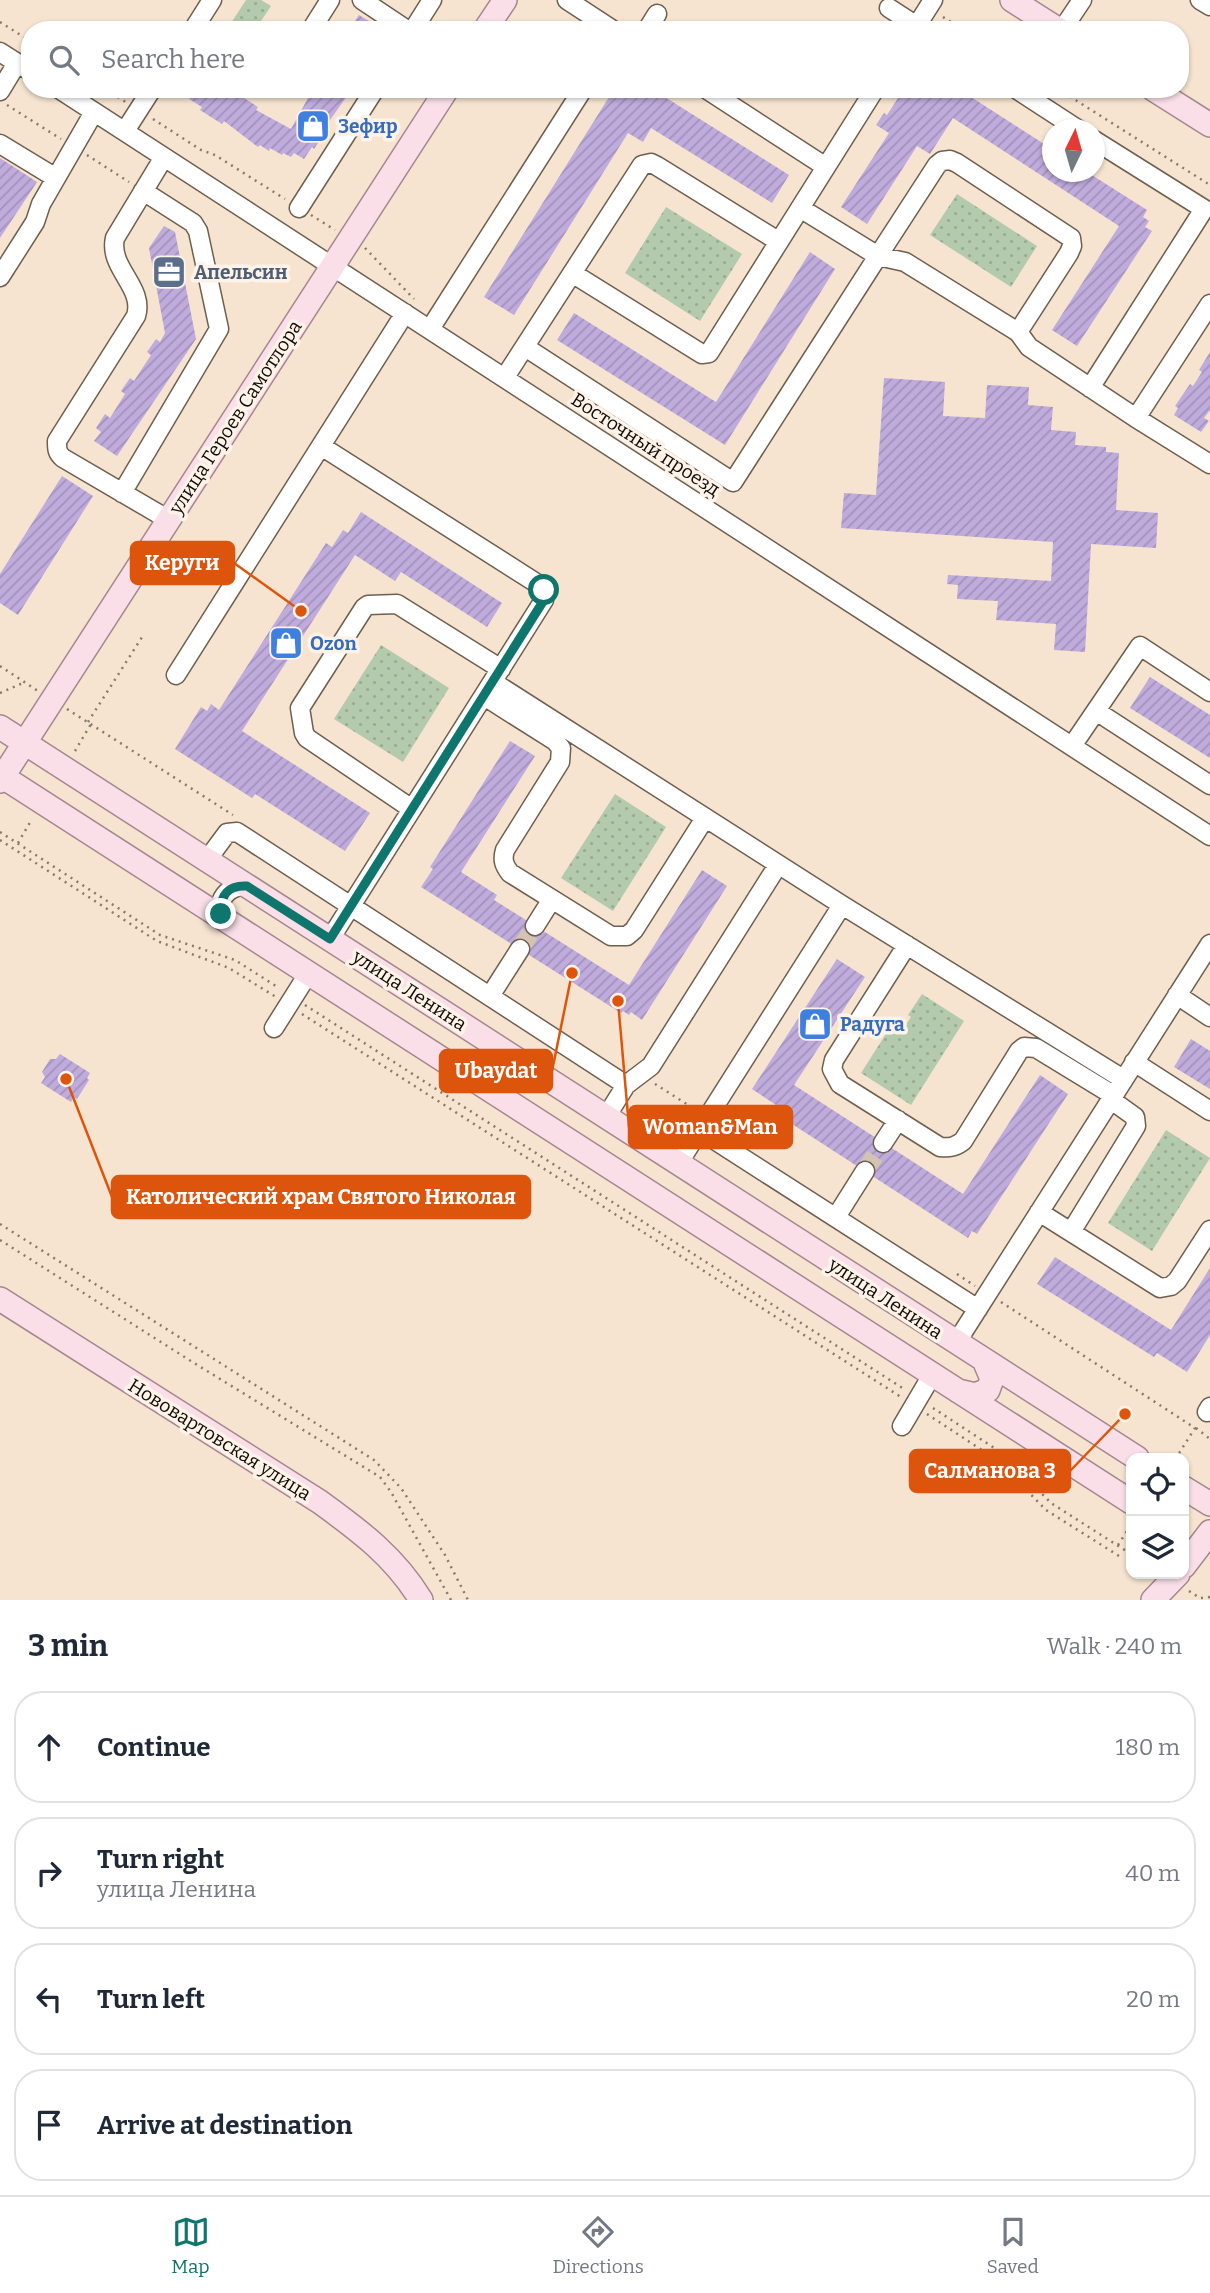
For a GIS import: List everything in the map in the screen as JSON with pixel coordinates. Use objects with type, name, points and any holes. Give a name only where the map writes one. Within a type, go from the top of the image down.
[{"type":"main road","points":[[491,21],[505,0]]},
{"type":"main road","points":[[1012,0],[1046,21]]},
{"type":"main road","name":"улица Героев Самотлора","points":[[1,778],[441,98]]},
{"type":"main road","points":[[1167,98],[1210,125]]},
{"type":"main road","name":"улица Ленина","points":[[0,727],[1129,1453]]},
{"type":"main road","name":"улица Ленина","points":[[1,778],[1126,1499]]},
{"type":"main road","name":"Нововартовская улица","points":[[0,1299],[320,1502],[366,1535],[405,1574],[421,1600]]},
{"type":"main road","points":[[958,1391],[975,1395],[988,1390],[992,1379],[984,1360]]},
{"type":"main road","points":[[1189,1491],[1210,1504]]},
{"type":"main road","points":[[1189,1556],[1198,1537]]},
{"type":"main road","points":[[1153,1600],[1173,1579]]},
{"type":"street","points":[[199,21],[212,0]]},
{"type":"street","points":[[317,21],[330,0]]},
{"type":"street","points":[[362,0],[394,21]]},
{"type":"street","points":[[419,21],[432,0]]},
{"type":"street","points":[[567,0],[599,21]]},
{"type":"street","points":[[922,21],[933,0]]},
{"type":"street","points":[[1067,21],[1082,0]]},
{"type":"street","points":[[1200,0],[1210,6]]},
{"type":"street","points":[[889,8],[908,21]]},
{"type":"street","points":[[653,21],[657,14]]},
{"type":"street","points":[[0,52],[21,65]]},
{"type":"street","points":[[0,91],[21,70]]},
{"type":"street","name":"Восточный проезд","points":[[73,98],[1210,836]]},
{"type":"street","points":[[125,131],[146,98]]},
{"type":"street","points":[[299,208],[369,98]]},
{"type":"street","points":[[430,329],[577,98]]},
{"type":"street","points":[[720,98],[825,167]]},
{"type":"street","points":[[572,273],[702,354],[709,353],[869,98]]},
{"type":"street","points":[[1030,98],[1062,119]]},
{"type":"street","points":[[0,277],[35,222],[41,204],[94,112]]},
{"type":"street","points":[[0,144],[56,178]]},
{"type":"street","points":[[1090,388],[1204,209],[1105,147]]},
{"type":"street","points":[[164,157],[115,238],[113,247],[116,259],[138,300],[136,316],[57,441],[57,448],[58,454],[63,458],[169,520]]},
{"type":"street","points":[[525,347],[733,482],[942,161],[957,163],[1071,238],[1069,253],[1018,332]]},
{"type":"street","points":[[505,377],[642,165],[650,163],[778,242]]},
{"type":"street","points":[[122,493],[219,329],[198,231],[193,223],[143,191]]},
{"type":"street","points":[[800,208],[878,256],[905,262],[1018,332],[1029,347],[1210,464]]},
{"type":"street","points":[[1136,418],[1210,304]]},
{"type":"street","points":[[176,674],[405,313]]},
{"type":"street","points":[[321,446],[544,590],[544,600],[330,939]]},
{"type":"street","points":[[412,809],[307,738],[304,733],[300,708],[368,605],[397,604],[492,682],[561,748],[560,762],[505,850],[503,859],[510,873],[552,900],[611,936],[627,936],[634,930],[705,818]]},
{"type":"street","points":[[1072,746],[1140,646],[1210,692]]},
{"type":"street","points":[[492,682],[778,865],[1123,1079]]},
{"type":"street","points":[[1096,711],[1210,785]]},
{"type":"street","points":[[208,860],[227,833],[237,832],[626,1084]]},
{"type":"street","points":[[606,1117],[626,1084],[651,1066],[778,865]]},
{"type":"street","points":[[224,920],[220,906],[224,894],[233,887],[247,886]]},
{"type":"street","points":[[535,926],[552,900]]},
{"type":"street","points":[[678,1164],[842,905]]},
{"type":"street","points":[[957,1343],[1210,944]]},
{"type":"street","points":[[906,945],[834,1060],[832,1069],[840,1083],[940,1147],[956,1147],[963,1141],[1019,1051],[1030,1046],[1036,1048],[1135,1116],[1136,1126],[1071,1232]]},
{"type":"street","points":[[490,996],[520,949]]},
{"type":"street","points":[[274,1028],[308,974]]},
{"type":"street","points":[[1177,995],[1210,1017]]},
{"type":"street","points":[[1134,1062],[1210,1111]]},
{"type":"street","points":[[883,1143],[898,1120]]},
{"type":"street","points":[[699,1130],[978,1309]]},
{"type":"street","points":[[836,1217],[864,1171]]},
{"type":"street","points":[[1039,1212],[1160,1288],[1171,1286],[1177,1281],[1207,1240]]},
{"type":"street","points":[[902,1426],[932,1375]]},
{"type":"path","points":[[0,22],[21,35]]},
{"type":"path","points":[[1072,98],[1210,185]]},
{"type":"path","points":[[88,722],[144,634]]},
{"type":"path","points":[[0,692],[25,682]]},
{"type":"path","points":[[0,832],[160,935],[235,960],[291,1002],[916,1402],[997,1460],[1046,1510],[1119,1556]]},
{"type":"path","points":[[0,840],[157,941],[229,968],[291,1002],[916,1402],[1002,1453],[1051,1503],[1126,1551]]},
{"type":"path","points":[[0,1223],[374,1460],[401,1488],[445,1555],[468,1600]]},
{"type":"path","points":[[0,1240],[380,1477],[451,1600]]},
{"type":"path","points":[[1179,1453],[1194,1430],[1210,1439]]},
{"type":"path","points":[[1118,1545],[1126,1533]]},
{"type":"green space","points":[[246,0],[261,0],[271,6],[261,21],[232,21]]},
{"type":"green space","points":[[957,194],[1037,246],[1011,287],[930,235]]},
{"type":"green space","points":[[666,207],[742,254],[700,321],[625,273]]},
{"type":"green space","points":[[381,645],[449,688],[403,762],[334,719]]},
{"type":"green space","points":[[615,794],[666,827],[613,911],[561,878]]},
{"type":"green space","points":[[922,994],[964,1021],[911,1105],[861,1073],[891,1026],[901,1032]]},
{"type":"green space","points":[[1166,1130],[1210,1158],[1152,1251],[1108,1223]]},
{"type":"building","points":[[359,15],[369,21],[355,21]]},
{"type":"building","points":[[244,98],[258,107],[256,110],[291,129],[308,98],[346,98],[325,127],[327,129],[314,149],[312,147],[304,159],[294,153],[291,157],[270,148],[269,151],[260,145],[258,147],[224,121],[222,124],[200,110],[202,107],[189,99]]},
{"type":"building","points":[[608,98],[666,98],[789,175],[772,203],[651,128],[643,142],[628,133],[514,315],[484,297]]},
{"type":"building","points":[[898,98],[973,98],[1042,143],[1042,176],[953,118],[930,154],[917,146],[867,224],[841,207],[889,133],[876,125],[884,113],[887,115]]},
{"type":"building","points":[[0,158],[37,182],[0,238]]},
{"type":"building","points":[[1051,182],[1103,182],[1147,210],[1143,217],[1149,221],[1145,227],[1152,231],[1077,346],[1052,330],[1119,226]]},
{"type":"building","points":[[164,226],[175,232],[196,339],[117,456],[94,441],[101,432],[96,428],[105,414],[110,418],[125,394],[121,391],[130,378],[134,381],[151,355],[147,352],[156,339],[160,342],[165,333],[149,248]]},
{"type":"building","points":[[810,252],[835,269],[725,445],[557,340],[574,313],[716,402]]},
{"type":"building","points":[[1210,352],[1210,410],[1204,418],[1209,421],[1201,432],[1174,415],[1178,408],[1175,406],[1190,384],[1193,386]]},
{"type":"building","points":[[884,378],[945,382],[943,416],[985,418],[987,385],[1029,387],[1028,405],[1053,407],[1051,430],[1076,432],[1075,445],[1106,447],[1106,452],[1119,453],[1116,510],[1158,513],[1156,548],[1091,544],[1085,652],[1054,650],[1056,624],[996,620],[998,601],[957,599],[958,585],[947,584],[948,575],[1051,581],[1053,542],[841,528],[844,493],[876,495]]},
{"type":"building","points":[[62,476],[93,496],[18,615],[0,603],[0,574]]},
{"type":"building","points":[[361,512],[502,603],[487,627],[401,572],[395,581],[355,555],[242,731],[370,813],[345,851],[255,794],[252,798],[175,749],[201,707],[207,711],[211,704],[219,710],[326,543],[332,547],[343,530],[348,533]]},
{"type":"building","points":[[1150,677],[1210,715],[1210,758],[1130,708]]},
{"type":"building","points":[[510,741],[535,756],[461,872],[497,895],[494,900],[629,985],[702,870],[727,886],[642,1020],[631,1012],[629,1015],[623,1011],[621,1013],[421,887],[433,869],[430,867]]},
{"type":"building","points":[[837,959],[865,977],[794,1085],[963,1194],[1040,1075],[1068,1094],[977,1234],[972,1231],[968,1238],[772,1111],[776,1105],[752,1089]]},
{"type":"building","points":[[1191,1039],[1210,1051],[1210,1089],[1174,1067]]},
{"type":"building","points":[[60,1054],[90,1073],[87,1078],[89,1080],[77,1099],[74,1097],[71,1102],[41,1083],[45,1077],[42,1072],[50,1059],[56,1059]]},
{"type":"building","points":[[1055,1257],[1171,1330],[1210,1268],[1210,1335],[1187,1372],[1157,1353],[1154,1357],[1037,1284]]},
{"type":"tunnel","points":[[520,949],[535,926]]},
{"type":"tunnel","points":[[865,1171],[883,1143]]},
{"type":"place","name":"Зефир","points":[[313,126]]},
{"type":"place","name":"Апельсин","points":[[169,272]]},
{"type":"place","name":"Керуги","points":[[301,611]]},
{"type":"place","name":"Ozon","points":[[286,643]]},
{"type":"place","name":"Ubaydat","points":[[572,973]]},
{"type":"place","name":"Woman&Man","points":[[618,1001]]},
{"type":"place","name":"Радуга","points":[[815,1024]]},
{"type":"place","name":"Католический храм Святого Николая","points":[[66,1079]]},
{"type":"place","name":"Салманова 3","points":[[1125,1414]]},
{"type":"route","points":[[221,914],[220,906],[224,894],[233,887],[247,886],[330,939],[544,600],[544,590]]}]
